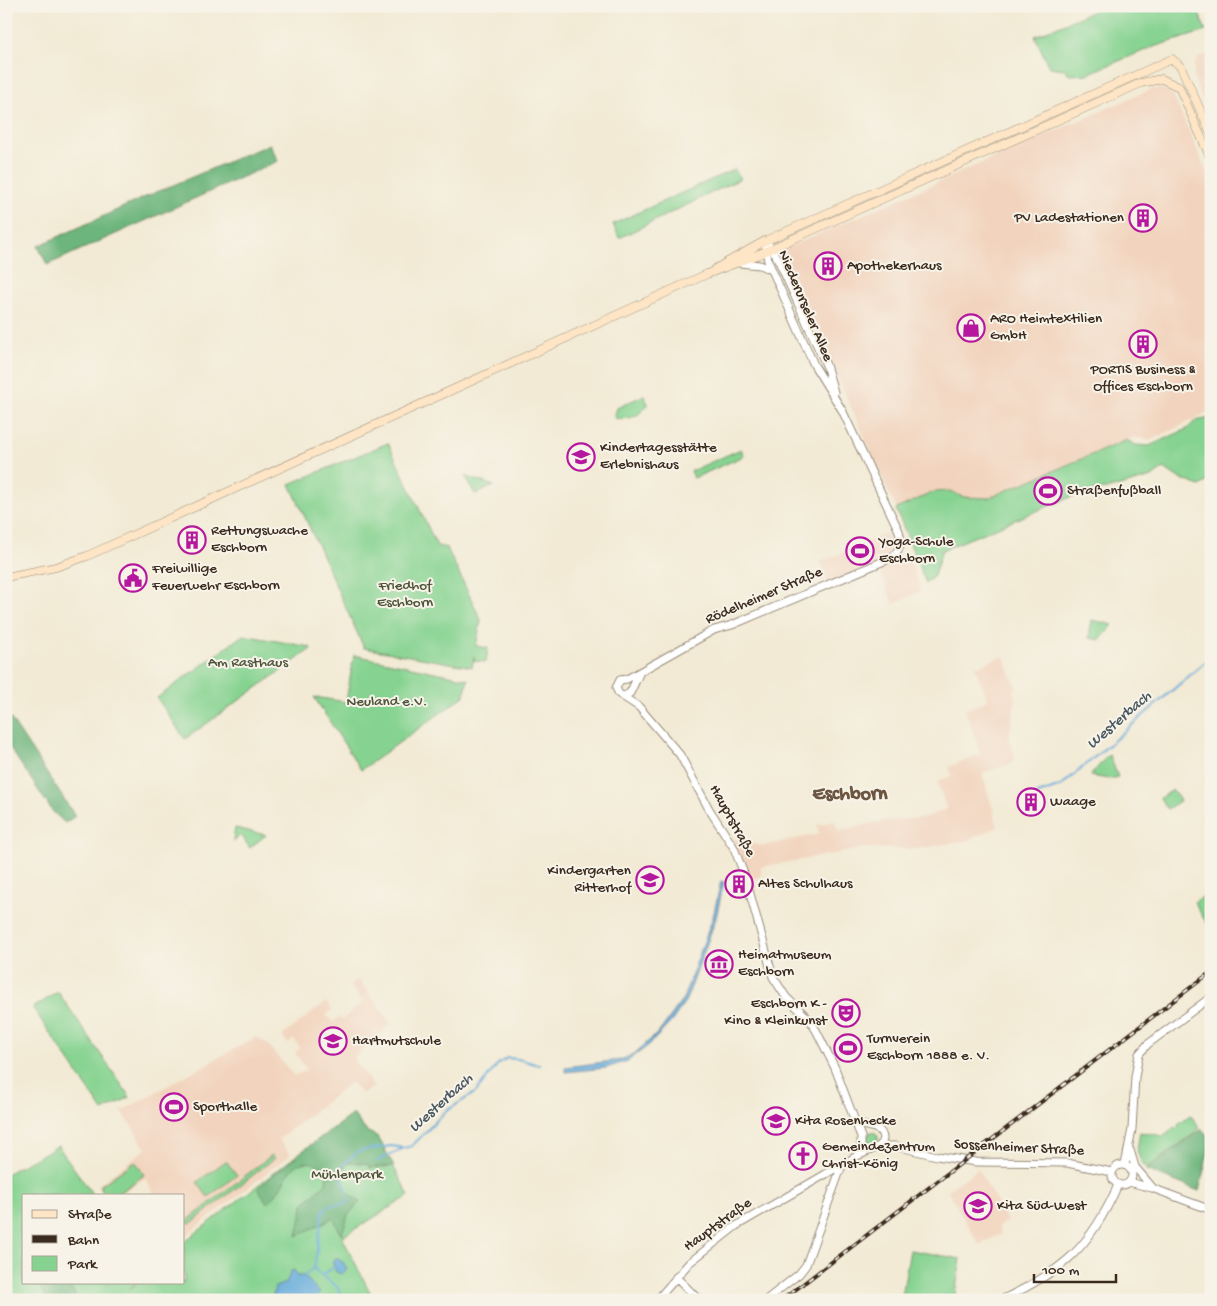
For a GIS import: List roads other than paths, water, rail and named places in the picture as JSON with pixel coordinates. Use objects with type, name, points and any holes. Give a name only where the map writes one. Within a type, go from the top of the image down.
[{"type":"main road","points":[[707,274],[726,261],[765,242],[1172,59],[1181,67],[1211,134]]},
{"type":"main road","points":[[6,577],[56,567],[87,556],[707,274],[770,249],[1141,82],[1153,80],[1169,81],[1179,87],[1211,159]]},
{"type":"street","name":"Niederurseler Allee","points":[[765,242],[794,296],[826,365],[839,404],[899,530],[901,541],[899,550]]},
{"type":"street","name":"Niederurseler Allee","points":[[770,249],[772,270],[814,365],[839,404]]},
{"type":"street","points":[[739,262],[760,265],[772,270]]},
{"type":"street","points":[[786,301],[787,296],[794,296]]},
{"type":"street","name":"Rödelheimer Straße","points":[[630,685],[641,671],[714,630],[891,558],[899,550]]},
{"type":"street","points":[[620,680],[630,685],[624,696],[617,692],[616,685],[620,680]]},
{"type":"street","name":"Hauptstraße","points":[[630,685],[639,707]]},
{"type":"street","name":"Hauptstraße","points":[[624,696],[639,707],[680,755],[713,816],[734,848],[746,879],[773,977],[786,998],[810,1020],[818,1032],[835,1068],[862,1140]]},
{"type":"street","points":[[1124,1165],[1130,1142],[1134,1077],[1139,1054],[1148,1044],[1211,996]]},
{"type":"street","points":[[855,1120],[868,1128],[877,1128],[883,1138],[880,1146]]},
{"type":"street","points":[[857,1156],[868,1128]]},
{"type":"street","name":"Sossenheimer Straße","points":[[883,1138],[896,1146]]},
{"type":"street","points":[[862,1140],[872,1149]]},
{"type":"street","points":[[1130,1142],[1133,1163],[1152,1188]]},
{"type":"street","name":"Hauptstraße","points":[[657,1300],[696,1256],[736,1226],[857,1156],[880,1146]]},
{"type":"street","name":"Sossenheimer Straße","points":[[880,1146],[896,1146],[937,1156],[976,1162],[1067,1163],[1112,1172]]},
{"type":"street","points":[[766,1300],[799,1274],[806,1265],[842,1165]]},
{"type":"street","points":[[1118,1185],[1112,1180],[1112,1172],[1118,1166],[1124,1165],[1130,1169],[1131,1179]]},
{"type":"street","points":[[829,1172],[833,1176],[834,1184]]},
{"type":"street","points":[[1001,1300],[1059,1269],[1068,1262],[1100,1222],[1118,1185],[1131,1179],[1211,1210]]},
{"type":"street","points":[[676,1277],[699,1300]]},
{"type":"water","points":[[721,881],[724,882],[716,918],[686,1000],[672,1021],[650,1044],[628,1061],[606,1068],[565,1072],[565,1067],[621,1060],[634,1054],[660,1031],[683,999],[713,917]]},
{"type":"water","points":[[336,1258],[343,1262],[347,1269],[342,1274],[336,1272],[332,1261]]},
{"type":"water","points":[[294,1270],[298,1276],[304,1276],[320,1293],[315,1298],[272,1300],[275,1287],[286,1283],[291,1271]]},
{"type":"waterway","name":"Westerbach","points":[[1038,794],[1061,786],[1211,657]]},
{"type":"waterway","name":"Westerbach","points":[[341,1300],[340,1293],[335,1285],[317,1273],[314,1268],[323,1211],[330,1205],[348,1203],[349,1199],[340,1172],[343,1165],[358,1151],[391,1146],[404,1148],[412,1146],[445,1112],[476,1092],[498,1064],[507,1058],[539,1065]]},
{"type":"waterway","points":[[377,1161],[402,1149]]},
{"type":"waterway","points":[[321,1276],[334,1267]]},
{"type":"waterway","points":[[304,1276],[313,1268]]},
{"type":"railway","points":[[782,1300],[1211,972]]},
{"type":"place","name":"PV Ladestationen","points":[[1143,218]]},
{"type":"place","name":"Apothekerhaus","points":[[828,266]]},
{"type":"place","name":"ARO Heimtextilien GmbH","points":[[971,328]]},
{"type":"place","name":"PORTIS Business & Offices Eschborn","points":[[1143,344]]},
{"type":"place","name":"Kindertagesstätte Erlebnishaus","points":[[581,457]]},
{"type":"place","name":"Straßenfußball","points":[[1048,491]]},
{"type":"place","name":"Rettungswache Eschborn","points":[[192,540]]},
{"type":"place","name":"Yoga-Schule Eschborn","points":[[860,551]]},
{"type":"place","name":"Freiwillige Feuerwehr Eschborn","points":[[133,578]]},
{"type":"place","name":"Waage","points":[[1031,802]]},
{"type":"place","name":"Kindergarten Ritterhof","points":[[650,880]]},
{"type":"place","name":"Altes Schulhaus","points":[[739,884]]},
{"type":"place","name":"Heimatmuseum Eschborn","points":[[719,964]]},
{"type":"place","name":"Eschborn K - Kino & Kleinkunst","points":[[846,1013]]},
{"type":"place","name":"Hartmutschule","points":[[333,1041]]},
{"type":"place","name":"Turnverein Eschborn 1888 e. V.","points":[[848,1048]]},
{"type":"place","name":"Sporthalle","points":[[174,1107]]},
{"type":"place","name":"Kita Rosenhecke","points":[[776,1121]]},
{"type":"place","name":"Gemeindezentrum Christ-König","points":[[803,1156]]},
{"type":"place","name":"Kita Süd-West","points":[[978,1206]]},
{"type":"district","name":"Eschborn","points":[[850,795]]},
{"type":"park label","name":"Friedhof Eschborn","points":[[405,594]]},
{"type":"park label","name":"Am Rasthaus","points":[[248,663]]},
{"type":"park label","name":"Neuland e.V.","points":[[387,702]]},
{"type":"park label","name":"Mühlenpark","points":[[347,1175]]}]
